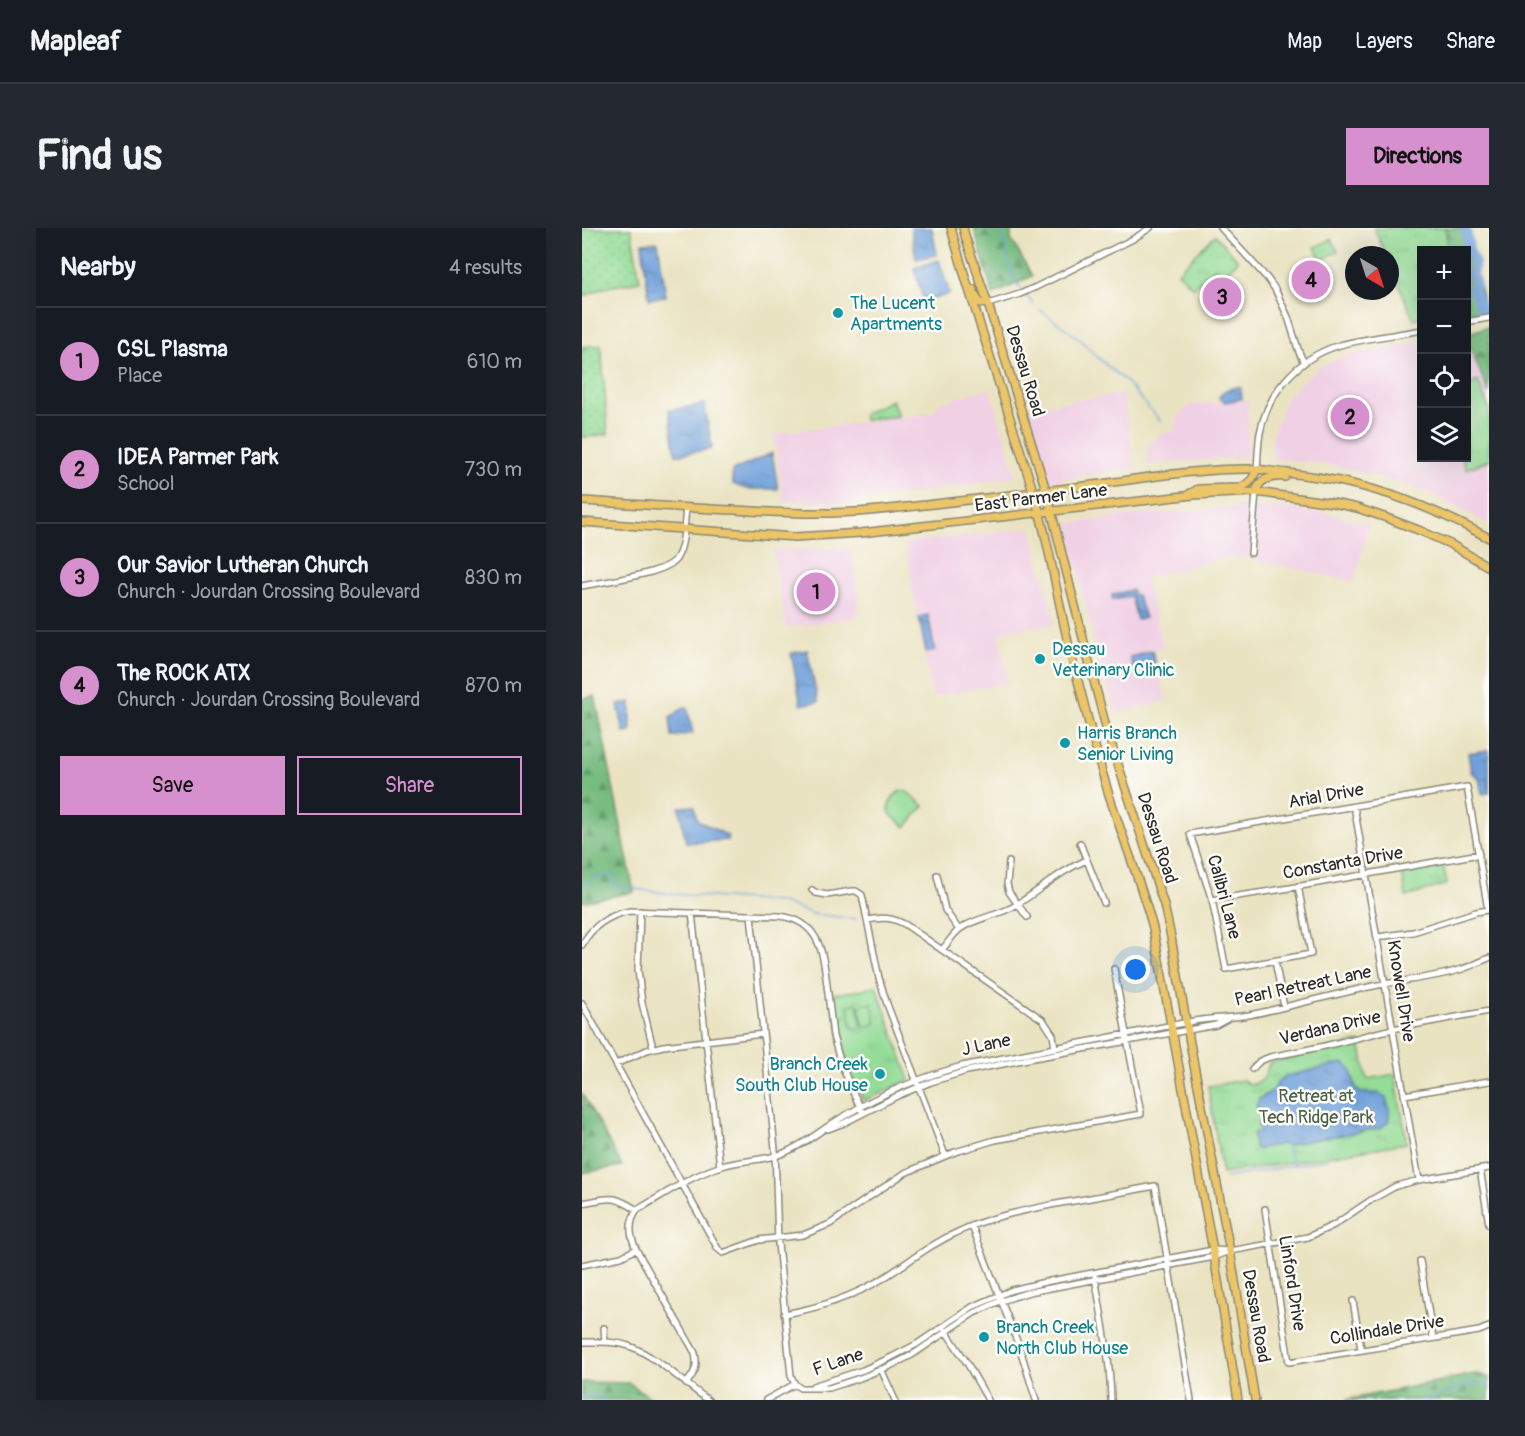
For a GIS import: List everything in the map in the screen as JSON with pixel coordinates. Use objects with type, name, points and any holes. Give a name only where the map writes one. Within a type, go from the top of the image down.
[{"type":"main road","name":"Dessau Road","points":[[951,228],[1039,513],[1073,663],[1110,796],[1153,928],[1214,1254],[1238,1400]]},
{"type":"main road","name":"Dessau Road","points":[[963,228],[1046,490],[1117,763],[1157,884],[1171,937],[1230,1251],[1255,1400]]},
{"type":"main road","points":[[964,273],[970,279],[980,303],[988,304]]},
{"type":"main road","points":[[973,304],[985,311],[990,325],[998,334]]},
{"type":"main road","name":"East Parmer Lane","points":[[582,501],[825,514],[1033,493],[1223,470],[1257,470],[1354,483],[1394,495],[1444,515],[1489,538]]},
{"type":"main road","points":[[1187,496],[1198,489],[1239,488],[1252,480],[1257,470]]},
{"type":"main road","points":[[1256,492],[1258,484],[1266,478],[1311,480],[1321,477]]},
{"type":"main road","name":"East Parmer Lane","points":[[582,522],[795,537],[861,533],[1187,496],[1256,492],[1312,499],[1357,508],[1452,545],[1489,567]]},
{"type":"main road","points":[[1073,663],[1088,658]]},
{"type":"main road","points":[[1142,890],[1157,884]]},
{"type":"street","points":[[988,304],[1036,287],[1133,239],[1150,228]]},
{"type":"street","points":[[1221,228],[1275,289],[1288,317],[1304,363]]},
{"type":"street","points":[[1471,321],[1489,318]]},
{"type":"street","points":[[1257,470],[1260,432],[1269,405],[1283,383],[1304,363],[1322,352],[1342,345],[1417,331]]},
{"type":"street","points":[[1251,553],[1256,492]]},
{"type":"street","points":[[582,586],[659,570],[675,561],[684,529],[686,508]]},
{"type":"street","name":"Arial Drive","points":[[1190,834],[1467,787],[1479,854]]},
{"type":"street","name":"Knowell Drive","points":[[1354,806],[1419,1180]]},
{"type":"street","name":"Calibri Lane","points":[[1190,834],[1212,900],[1226,969],[1275,961]]},
{"type":"street","points":[[1080,843],[1104,903]]},
{"type":"street","points":[[1378,937],[1413,932],[1488,910],[1479,854]]},
{"type":"street","name":"Constanta Drive","points":[[1212,900],[1479,854]]},
{"type":"street","points":[[942,950],[959,930],[1018,904],[1060,873],[1087,860]]},
{"type":"street","points":[[1009,862],[1007,888],[1028,917]]},
{"type":"street","points":[[937,875],[945,910],[959,930]]},
{"type":"street","points":[[1284,1007],[1275,961],[1311,954],[1298,886]]},
{"type":"street","points":[[812,890],[827,896],[856,891],[862,896],[879,978],[887,1004],[945,1155]]},
{"type":"street","points":[[582,945],[591,932],[606,919],[630,911],[780,916],[793,919],[809,930],[819,943],[824,960],[836,1048],[845,1076],[863,1113]]},
{"type":"street","points":[[640,911],[638,957],[640,985],[653,1048]]},
{"type":"street","points":[[693,913],[720,1167]]},
{"type":"street","points":[[751,915],[775,1155],[784,1314],[791,1376],[795,1384],[766,1400]]},
{"type":"street","points":[[867,920],[883,917],[906,925],[1043,1020],[1053,1035],[1056,1054]]},
{"type":"street","name":"Pearl Retreat Lane","points":[[1227,1018],[1385,984],[1453,972],[1489,958]]},
{"type":"street","points":[[582,1003],[720,1251],[727,1252],[759,1240],[803,1234],[830,1224],[905,1173],[945,1155],[995,1140],[1141,1114],[1114,969]]},
{"type":"street","name":"Verdana Drive","points":[[1252,1069],[1260,1061],[1270,1057],[1392,1029],[1489,1011]]},
{"type":"street","name":"J Lane","points":[[637,1210],[682,1184],[720,1167],[775,1155],[798,1146],[860,1106],[946,1070],[1126,1033],[1216,1017],[1227,1018]]},
{"type":"street","name":"J Lane","points":[[821,1132],[844,1123],[917,1084],[967,1071],[1216,1025],[1227,1018]]},
{"type":"street","points":[[616,1064],[653,1048],[763,1034]]},
{"type":"street","points":[[1404,1095],[1489,1082]]},
{"type":"street","points":[[1214,1254],[1314,1235],[1339,1222],[1382,1192],[1419,1180],[1489,1168]]},
{"type":"street","points":[[1480,1169],[1489,1224]]},
{"type":"street","points":[[784,1314],[847,1297],[885,1277],[941,1240],[972,1226],[1030,1209],[1155,1186],[1191,1400]]},
{"type":"street","points":[[582,1203],[613,1197],[637,1210],[630,1228],[631,1237],[695,1353],[697,1365],[694,1374],[686,1384]]},
{"type":"street","name":"Linford Drive","points":[[1265,1209],[1289,1362]]},
{"type":"street","points":[[972,1226],[1020,1349],[1036,1400]]},
{"type":"street","points":[[582,1264],[621,1257],[636,1249]]},
{"type":"street","name":"F Lane","points":[[795,1384],[800,1388],[829,1388],[860,1378],[880,1366],[912,1355],[944,1329],[1000,1298],[1032,1284],[1167,1259],[1214,1254]]},
{"type":"street","name":"F Lane","points":[[1000,1298],[1169,1266],[1214,1254]]},
{"type":"street","points":[[1420,1261],[1432,1338]]},
{"type":"street","points":[[1094,1272],[1107,1350],[1111,1400]]},
{"type":"street","points":[[1353,1301],[1361,1349]]},
{"type":"street","name":"Collindale Drive","points":[[1289,1362],[1479,1331],[1489,1327]]},
{"type":"street","points":[[604,1328],[605,1342]]},
{"type":"street","points":[[944,1329],[988,1400]]},
{"type":"street","points":[[582,1342],[605,1342],[630,1346],[653,1359],[708,1400]]},
{"type":"street","points":[[880,1366],[895,1400]]},
{"type":"shaded area","points":[[1417,343],[1417,462],[1471,462],[1471,350],[1489,394],[1489,524],[1433,495],[1397,482],[1331,465],[1272,458],[1273,433],[1285,401],[1297,386],[1320,367],[1345,356]]},
{"type":"shaded area","points":[[990,388],[1016,476],[848,503],[783,501],[774,434],[931,413],[938,404],[945,401]]},
{"type":"shaded area","points":[[1123,394],[1135,468],[1050,481],[1028,407]]},
{"type":"shaded area","points":[[1248,400],[1247,457],[1148,464],[1146,447],[1160,436],[1175,431],[1176,417],[1190,405]]},
{"type":"shaded area","points":[[1237,507],[1281,507],[1333,515],[1369,524],[1354,582],[1242,557],[1225,558],[1145,578],[1163,647],[1153,650],[1166,701],[1116,714],[1095,647],[1067,524],[1136,515]]},
{"type":"shaded area","points":[[1031,528],[1055,624],[999,633],[1008,683],[932,697],[905,543]]},
{"type":"shaded area","points":[[851,548],[861,616],[786,628],[773,550]]},
{"type":"green space","points":[[582,228],[631,228],[640,281],[603,288],[582,297]]},
{"type":"green space","points":[[974,228],[1011,228],[1011,239],[1032,276],[993,295]]},
{"type":"green space","points":[[1374,228],[1445,228],[1447,246],[1417,246],[1417,318],[1413,318],[1399,285],[1399,246],[1382,246]]},
{"type":"green space","points":[[1445,228],[1467,228],[1471,246],[1447,246]]},
{"type":"green space","points":[[1215,235],[1237,259],[1237,262],[1223,275],[1215,268],[1193,288],[1178,272]]},
{"type":"green space","points":[[1332,239],[1338,252],[1321,260],[1315,247]]},
{"type":"green space","points":[[1471,246],[1485,310],[1471,312]]},
{"type":"green space","points":[[1489,326],[1489,394],[1471,350],[1471,332]]},
{"type":"green space","points":[[601,345],[608,434],[582,438],[582,347]]},
{"type":"green space","points":[[1478,381],[1489,409],[1489,460],[1466,469],[1463,462],[1471,462],[1471,384]]},
{"type":"green space","points":[[892,400],[898,416],[864,420],[863,414]]},
{"type":"green space","points":[[595,696],[634,892],[582,902],[582,699]]},
{"type":"green space","points":[[901,791],[906,791],[924,806],[906,827],[893,817],[889,810],[891,800]]},
{"type":"green space","points":[[1443,865],[1447,884],[1406,897],[1402,872]]},
{"type":"green space","points":[[876,986],[910,1080],[864,1101],[851,1075],[843,1049],[833,994]]},
{"type":"green space","points":[[857,1003],[862,1027],[852,1028],[848,1005]]},
{"type":"green space","points":[[872,1003],[876,1024],[864,1027],[859,1006]]},
{"type":"green space","name":"Retreat at Tech Ridge Park","points":[[1360,1042],[1367,1079],[1395,1074],[1407,1143],[1222,1174],[1208,1086],[1243,1080],[1251,1085],[1264,1077],[1269,1063]]},
{"type":"green space","points":[[582,1093],[622,1166],[582,1173]]},
{"type":"green space","points":[[1475,1374],[1489,1377],[1489,1400],[1346,1400]]},
{"type":"green space","points":[[582,1382],[629,1383],[654,1400],[582,1400]]},
{"type":"water","points":[[911,228],[932,228],[937,255],[916,259]]},
{"type":"water","points":[[658,242],[666,296],[649,299],[642,243]]},
{"type":"water","points":[[939,260],[950,294],[924,302],[914,268]]},
{"type":"water","points":[[1239,387],[1242,399],[1225,402],[1219,398],[1227,390]]},
{"type":"water","points":[[705,404],[712,449],[676,455],[669,410]]},
{"type":"water","points":[[772,453],[778,489],[746,489],[733,484],[732,471]]},
{"type":"water","points":[[1132,590],[1134,595],[1137,595],[1145,618],[1137,620],[1131,596],[1113,600],[1112,595]]},
{"type":"water","points":[[928,615],[935,651],[926,653],[919,617]]},
{"type":"water","points":[[807,650],[818,702],[801,705],[791,653]]},
{"type":"water","points":[[1152,651],[1155,663],[1133,669],[1130,657]]},
{"type":"water","points":[[631,702],[631,732],[624,733],[618,704]]},
{"type":"water","points":[[687,707],[693,733],[672,737],[670,718]]},
{"type":"water","points":[[1489,750],[1489,793],[1482,794],[1479,778],[1471,772],[1468,753]]},
{"type":"water","points":[[694,806],[697,820],[728,836],[728,840],[686,843],[679,807]]},
{"type":"water","points":[[1343,1063],[1350,1069],[1360,1093],[1379,1093],[1386,1098],[1389,1121],[1381,1128],[1289,1146],[1281,1144],[1257,1149],[1254,1146],[1253,1134],[1259,1133],[1257,1124],[1263,1117],[1263,1113],[1256,1106],[1259,1099],[1273,1090],[1278,1081],[1286,1076]]},
{"type":"waterway","points":[[1000,228],[1013,278],[1022,290]]},
{"type":"waterway","points":[[1466,228],[1469,250],[1475,263],[1472,273],[1476,284],[1473,289],[1483,312]]},
{"type":"waterway","points":[[1025,294],[1034,305]]},
{"type":"waterway","points":[[1040,310],[1080,339],[1126,382],[1161,422]]},
{"type":"waterway","points":[[582,887],[593,879],[613,874],[615,886],[672,894],[778,902],[813,914],[856,919]]},
{"type":"waterway","points":[[1287,1145],[1294,1165]]},
{"type":"waterway","points":[[1225,1178],[1328,1159]]},
{"type":"waterway","points":[[1421,1400],[1475,1383],[1489,1384]]},
{"type":"waterway","points":[[582,1397],[594,1395],[606,1400]]},
{"type":"place","name":"The ROCK ATX","points":[[1311,280]]},
{"type":"place","name":"Our Savior Lutheran Church","points":[[1222,297]]},
{"type":"place","name":"The Lucent Apartments","points":[[838,313]]},
{"type":"place","name":"IDEA Parmer Park","points":[[1350,417]]},
{"type":"place","name":"CSL Plasma","points":[[816,592]]},
{"type":"place","name":"Dessau Veterinary Clinic","points":[[1040,659]]},
{"type":"place","name":"Harris Branch Senior Living","points":[[1065,743]]},
{"type":"place","name":"Branch Creek South Club House","points":[[880,1074]]},
{"type":"place","name":"Branch Creek North Club House","points":[[984,1337]]}]
